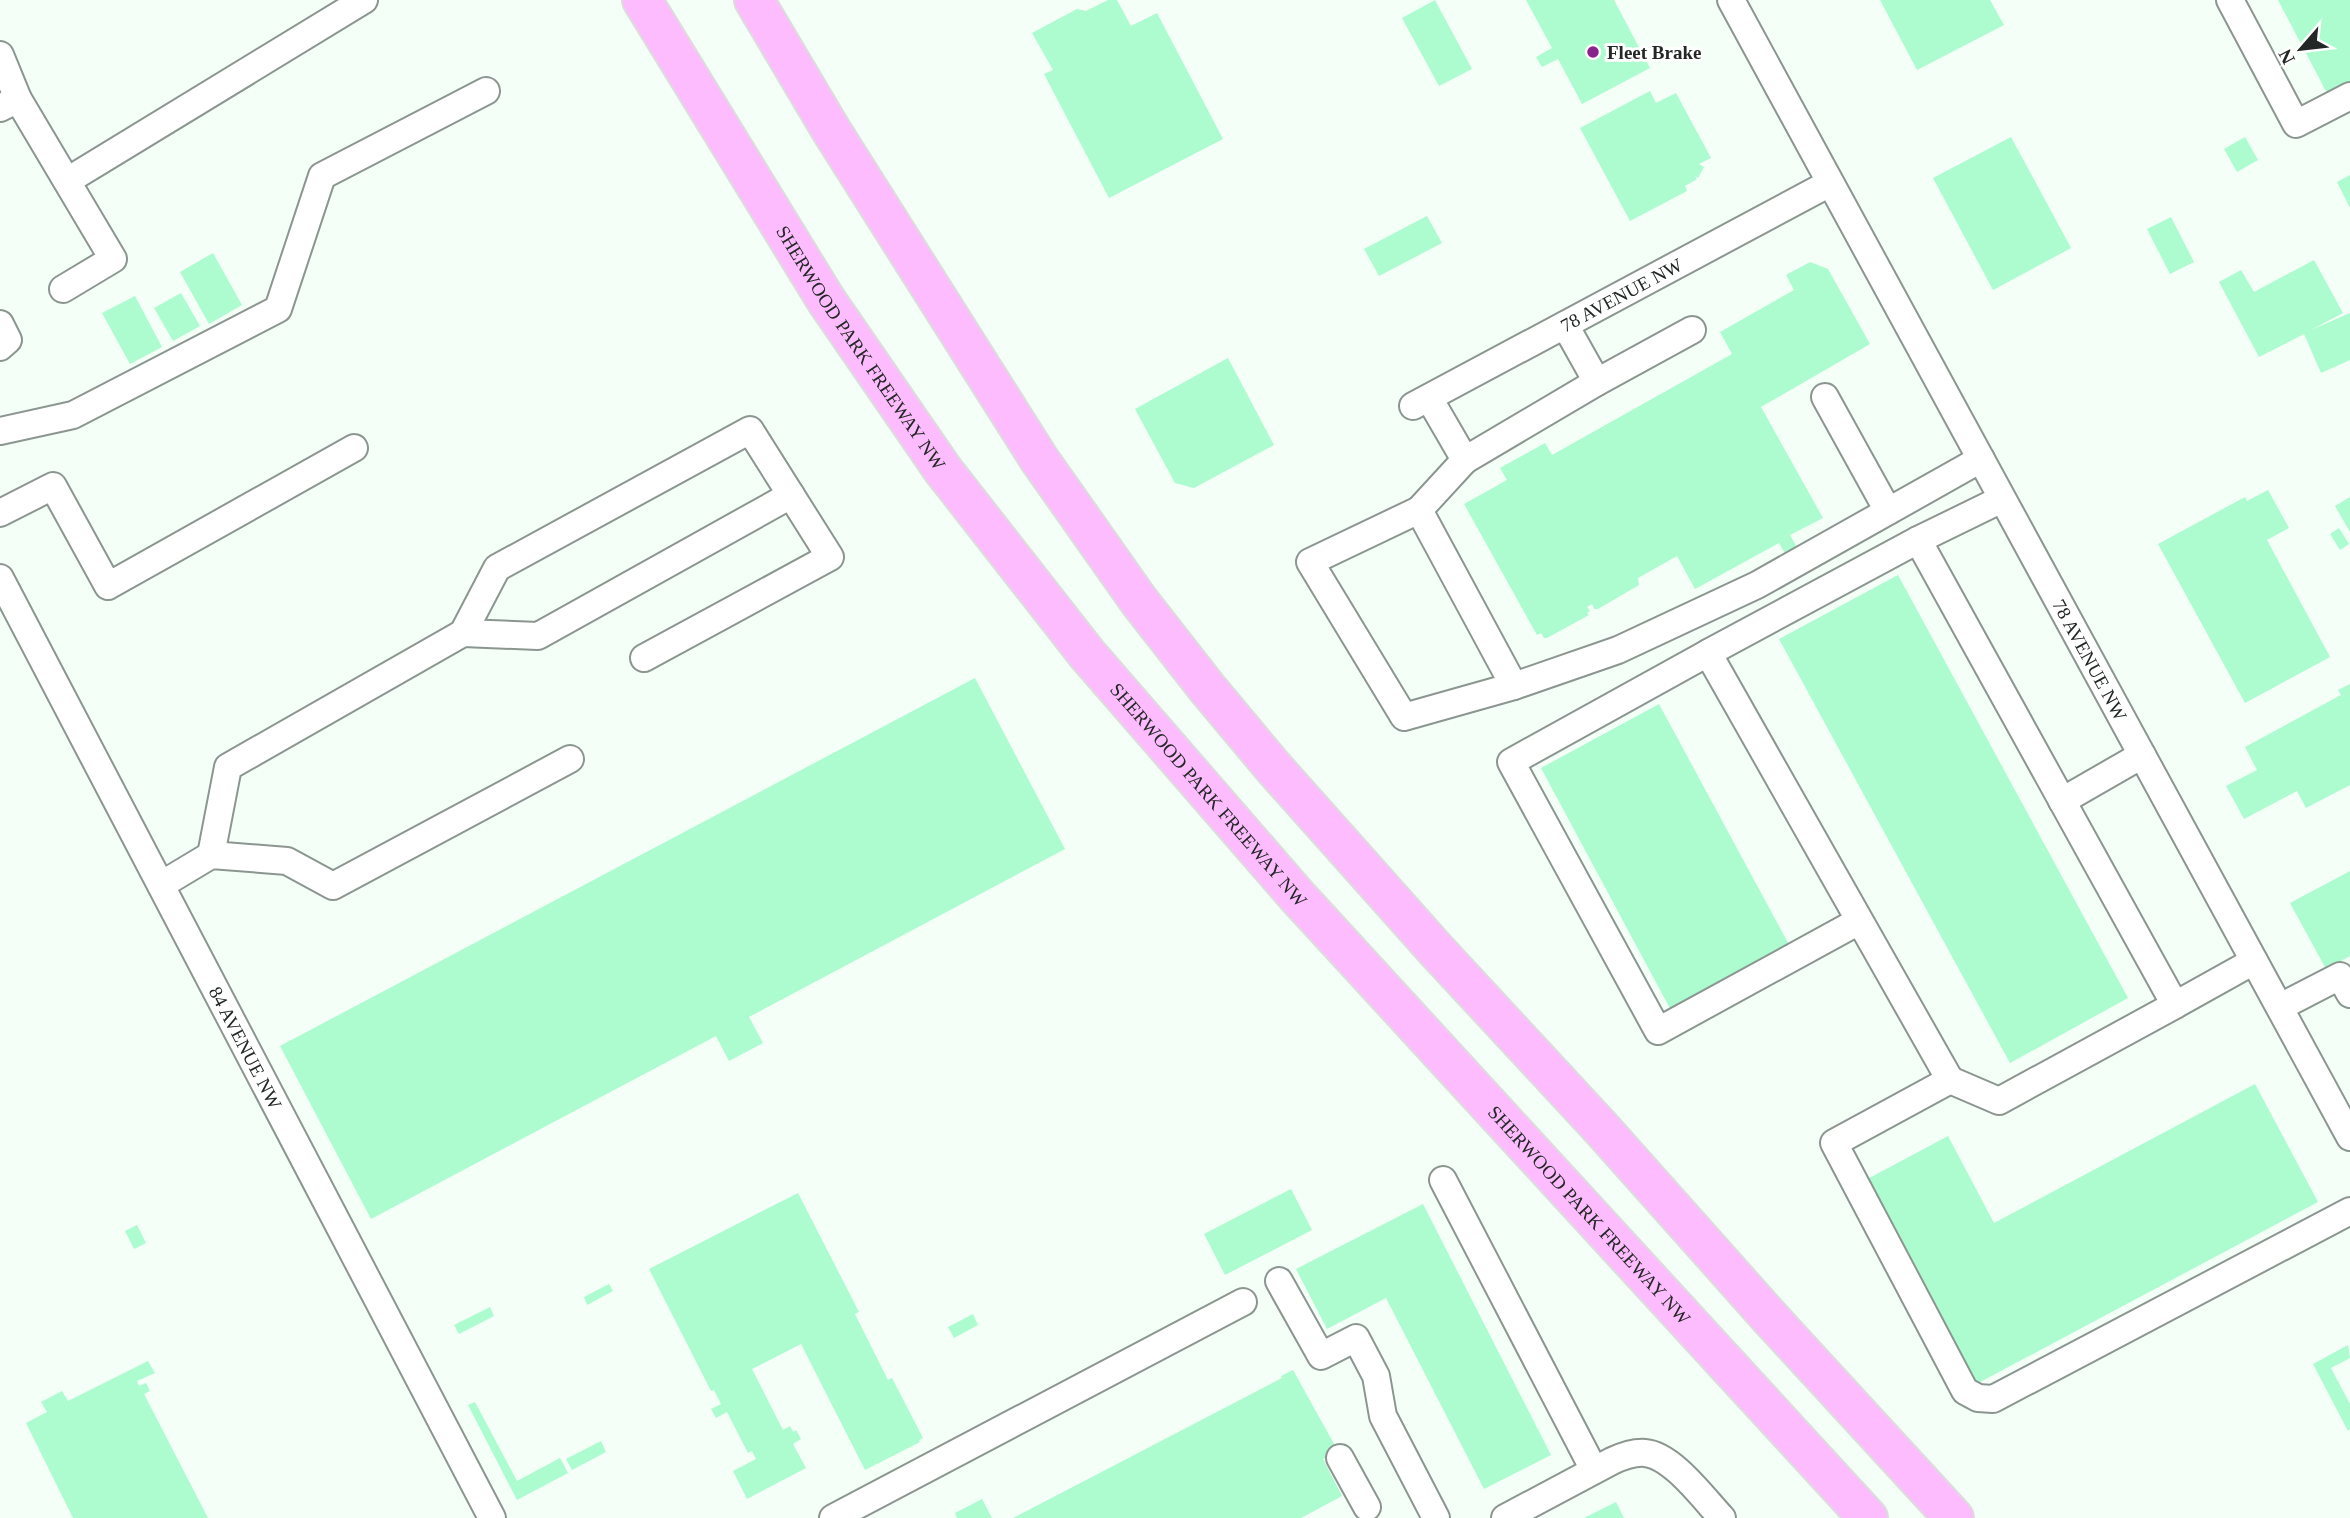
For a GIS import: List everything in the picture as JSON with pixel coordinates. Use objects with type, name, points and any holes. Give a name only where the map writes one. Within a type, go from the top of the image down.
[{"type":"highway","name":"SHERWOOD PARK FREEWAY NW","points":[[642,0],[826,300],[943,470],[1087,654],[1297,896],[1868,1518]]},
{"type":"highway","points":[[754,0],[831,130],[1039,459],[1139,601],[1207,688],[1273,767],[1436,950],[1954,1518]]},
{"type":"highway","points":[[772,0],[831,130]]},
{"type":"street","points":[[66,181],[364,0]]},
{"type":"street","name":"78 AVENUE NW","points":[[1731,0],[2350,1137]]},
{"type":"street","points":[[2230,0],[2296,124],[2350,96]]},
{"type":"street","points":[[0,55],[9,104],[66,181],[113,259],[63,289]]},
{"type":"street","points":[[0,431],[74,415],[278,309],[321,176],[486,91]]},
{"type":"street","name":"78 AVENUE NW","points":[[1465,460],[1421,402],[1830,183]]},
{"type":"street","points":[[0,324],[8,340],[0,347]]},
{"type":"street","points":[[1565,325],[1597,382]]},
{"type":"street","points":[[1692,330],[1465,460],[1419,510],[1310,562],[1404,717],[1514,686],[1618,650],[1757,585],[1981,459]]},
{"type":"street","points":[[1825,397],[1888,511]]},
{"type":"street","points":[[463,633],[497,568],[750,430],[830,557],[644,658]]},
{"type":"street","points":[[0,513],[53,486],[108,586],[354,448]]},
{"type":"street","points":[[211,855],[228,767],[463,633],[538,636],[791,495]]},
{"type":"street","points":[[1859,921],[1658,1031],[1511,762],[1918,540],[2002,499]]},
{"type":"street","points":[[1419,510],[1514,686]]},
{"type":"street","points":[[1918,540],[2175,1005]]},
{"type":"street","name":"84 AVENUE NW","points":[[0,578],[492,1518]]},
{"type":"street","points":[[1708,653],[1950,1080],[1999,1101],[2254,961]]},
{"type":"street","points":[[2062,801],[2143,755]]},
{"type":"street","points":[[161,886],[211,855],[287,861],[333,886],[570,759]]},
{"type":"street","points":[[2280,1007],[2347,980]]},
{"type":"street","points":[[1950,1080],[1834,1143],[1965,1391],[1978,1398],[1993,1399],[2350,1211]]},
{"type":"street","points":[[1443,1180],[1594,1470]]},
{"type":"street","points":[[1279,1281],[1321,1356],[1356,1338],[1376,1376],[1383,1416],[1436,1518]]},
{"type":"street","points":[[833,1518],[1243,1302]]},
{"type":"street","points":[[1505,1518],[1629,1454],[1652,1454],[1681,1474],[1722,1518]]},
{"type":"street","points":[[1340,1458],[1362,1514]]},
{"type":"building","points":[[1108,0],[1117,0],[1131,26],[1157,13],[1223,139],[1109,198],[1044,74],[1053,70],[1032,33],[1077,9],[1086,11]]},
{"type":"building","points":[[1435,0],[1472,69],[1439,86],[1402,18]]},
{"type":"building","name":"Fleet Brake","points":[[1526,0],[1614,0],[1650,68],[1582,104],[1558,59],[1542,67],[1536,57],[1552,48]]},
{"type":"building","points":[[1880,0],[1990,0],[2004,25],[1917,70]]},
{"type":"building","points":[[2278,0],[2350,0],[2350,83],[2328,95]]},
{"type":"building","points":[[1650,91],[1656,103],[1676,93],[1711,158],[1699,164],[1704,167],[1698,178],[1695,176],[1697,179],[1685,186],[1687,191],[1630,221],[1580,128]]},
{"type":"building","points":[[2011,137],[2071,248],[1993,290],[1933,178]]},
{"type":"building","points":[[2245,137],[2258,160],[2237,172],[2224,149]]},
{"type":"building","points":[[2350,175],[2350,208],[2337,182]]},
{"type":"building","points":[[1427,216],[1442,243],[1379,276],[1364,249]]},
{"type":"building","points":[[2171,217],[2194,262],[2170,274],[2147,229]]},
{"type":"building","points":[[213,253],[242,305],[209,324],[180,272]]},
{"type":"building","points":[[2314,260],[2343,313],[2311,330],[2350,313],[2350,360],[2321,373],[2304,334],[2259,357],[2219,282],[2241,270],[2254,292]]},
{"type":"building","points":[[1810,262],[1828,269],[1870,344],[1761,407],[1823,518],[1790,535],[1798,549],[1786,555],[1779,543],[1695,589],[1677,556],[1638,578],[1639,585],[1598,609],[1594,609],[1592,604],[1587,607],[1589,615],[1547,638],[1541,633],[1537,635],[1464,504],[1507,480],[1500,468],[1545,443],[1552,455],[1732,354],[1720,332],[1794,290],[1786,275]]},
{"type":"building","points":[[181,293],[200,326],[173,341],[154,308]]},
{"type":"building","points":[[135,296],[162,347],[130,364],[102,313]]},
{"type":"building","points":[[1228,358],[1274,445],[1194,488],[1175,483],[1135,409]]},
{"type":"building","points":[[2268,490],[2289,528],[2267,540],[2330,657],[2245,703],[2158,544],[2245,497],[2247,501]]},
{"type":"building","points":[[2350,497],[2350,532],[2335,506]]},
{"type":"building","points":[[2339,528],[2349,544],[2340,550],[2330,534]]},
{"type":"building","points":[[1898,575],[2128,998],[2010,1063],[1779,639]]},
{"type":"building","points":[[975,678],[1065,849],[749,1017],[763,1043],[729,1061],[716,1036],[371,1219],[280,1046]]},
{"type":"building","points":[[2350,684],[2350,785],[2306,808],[2297,791],[2244,819],[2226,786],[2257,770],[2245,747],[2341,695],[2338,690]]},
{"type":"building","points":[[1659,704],[1793,952],[1674,1016],[1541,768]]},
{"type":"building","points":[[2350,871],[2350,956],[2326,969],[2290,903]]},
{"type":"building","points":[[2255,1084],[2318,1202],[1969,1388],[1860,1183],[1948,1136],[1994,1223]]},
{"type":"building","points":[[1291,1189],[1312,1230],[1225,1275],[1204,1234]]},
{"type":"building","points":[[798,1193],[859,1312],[855,1314],[888,1380],[892,1378],[923,1438],[865,1470],[801,1344],[752,1369],[783,1430],[790,1426],[801,1439],[793,1444],[806,1468],[747,1499],[733,1471],[756,1459],[752,1451],[748,1453],[727,1412],[716,1418],[711,1409],[721,1404],[714,1390],[711,1391],[649,1269]]},
{"type":"building","points":[[1423,1204],[1551,1455],[1484,1489],[1386,1298],[1327,1329],[1296,1269]]},
{"type":"building","points":[[137,1225],[146,1243],[134,1249],[125,1231]]},
{"type":"building","points":[[609,1284],[613,1291],[587,1305],[584,1297]]},
{"type":"building","points":[[490,1307],[494,1316],[459,1334],[454,1325]]},
{"type":"building","points":[[973,1314],[978,1325],[954,1338],[948,1327]]},
{"type":"building","points":[[2348,1345],[2350,1358],[2331,1368],[2350,1404],[2348,1431],[2313,1364]]},
{"type":"building","points":[[148,1361],[155,1373],[137,1381],[139,1386],[146,1383],[150,1391],[144,1394],[208,1518],[73,1518],[26,1423],[47,1412],[41,1402],[62,1391],[68,1401]]},
{"type":"building","points":[[1293,1370],[1338,1451],[1323,1459],[1342,1496],[1301,1518],[1013,1518],[1282,1378],[1281,1376]]},
{"type":"building","points":[[475,1402],[517,1481],[560,1458],[568,1473],[517,1500],[468,1405]]},
{"type":"building","points":[[601,1441],[606,1452],[572,1470],[566,1459]]},
{"type":"building","points":[[982,1499],[992,1518],[957,1518],[955,1513]]},
{"type":"building","points":[[1616,1502],[1624,1518],[1584,1518]]},
{"type":"place","name":"Fleet Brake","points":[[1593,52]]}]
